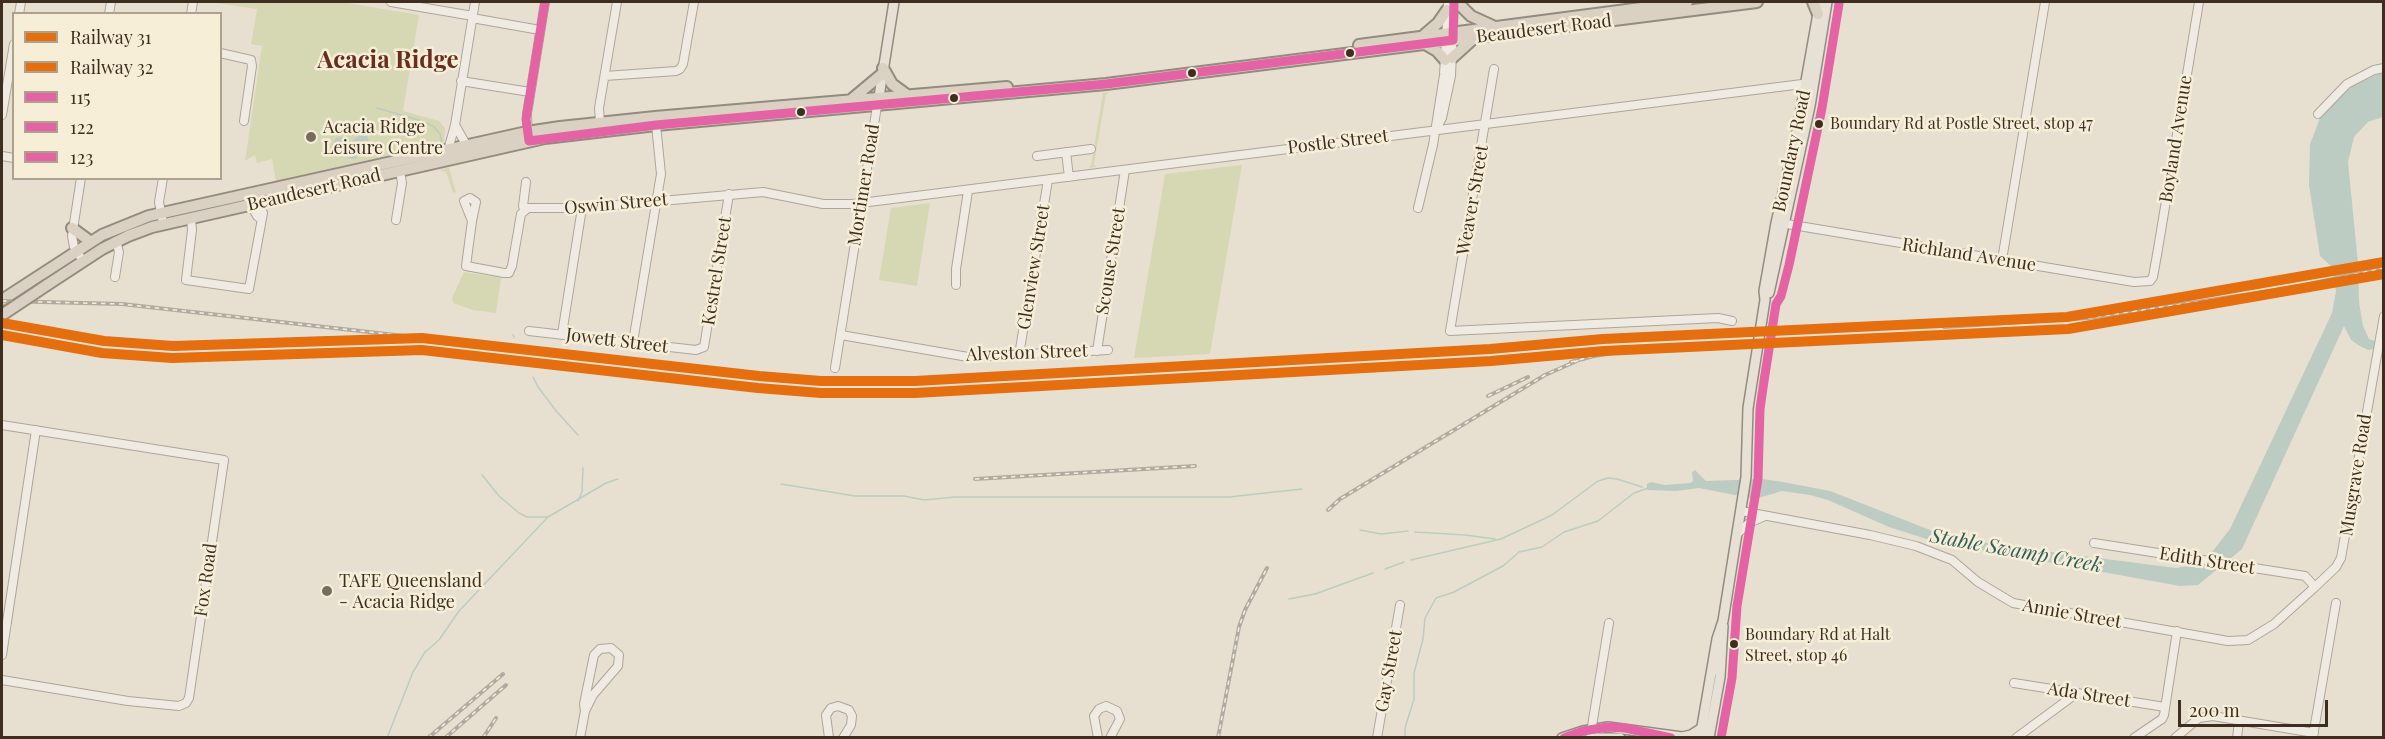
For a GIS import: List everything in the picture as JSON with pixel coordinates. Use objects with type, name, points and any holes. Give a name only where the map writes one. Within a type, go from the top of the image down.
[{"type":"highway","name":"Beaudesert Road","points":[[2,300],[76,251],[122,225],[160,213],[467,146],[528,137],[878,102],[1106,84],[1424,40],[1494,26],[1687,2]]},
{"type":"highway","name":"Beaudesert Road","points":[[1450,36],[1474,38],[1757,2]]},
{"type":"highway","points":[[1813,2],[1818,14]]},
{"type":"highway","points":[[1474,38],[1449,59],[1424,40],[1452,4],[1471,16],[1494,26]]},
{"type":"highway","name":"Beaudesert Road","points":[[2,315],[116,241],[163,224],[400,171],[528,137],[600,122],[852,99],[878,102],[907,95],[1032,86],[1424,40]]},
{"type":"highway","points":[[852,99],[882,71],[892,84],[907,95]]},
{"type":"highway","points":[[72,228],[91,242]]},
{"type":"main road","name":"Mortimer Road","points":[[878,102],[892,2]]},
{"type":"main road","name":"Boundary Road","points":[[1810,82],[1820,2]]},
{"type":"main road","name":"Boundary Road","points":[[1701,733],[1743,500],[1748,408],[1765,300],[1764,291],[1827,2]]},
{"type":"main road","name":"Boundary Road","points":[[1709,738],[1721,670],[1723,621]]},
{"type":"main road","points":[[1562,738],[1593,735],[1625,728],[1671,736],[1687,737],[1701,733]]},
{"type":"main road","points":[[1593,735],[1620,738]]},
{"type":"street","points":[[391,2],[540,30]]},
{"type":"street","points":[[448,150],[455,125],[475,2]]},
{"type":"street","points":[[528,137],[526,119],[545,2]]},
{"type":"street","points":[[600,122],[599,108],[617,2]]},
{"type":"street","points":[[605,75],[680,69],[683,64],[694,2]]},
{"type":"street","points":[[2002,260],[2045,2]]},
{"type":"street","name":"Boyland Avenue","points":[[2153,277],[2199,2]]},
{"type":"street","points":[[1418,208],[1449,59],[1452,4]]},
{"type":"street","points":[[222,53],[251,60],[244,121]]},
{"type":"street","points":[[2,115],[12,56]]},
{"type":"street","points":[[2318,114],[2347,84],[2374,70],[2384,68]]},
{"type":"street","name":"Weaver Street","points":[[1494,69],[1450,331],[1718,318],[1732,321]]},
{"type":"street","points":[[461,81],[530,92]]},
{"type":"street","name":"Postle Street","points":[[861,203],[1810,82]]},
{"type":"street","name":"Mortimer Road","points":[[835,368],[878,102]]},
{"type":"street","points":[[455,125],[467,146]]},
{"type":"street","points":[[633,342],[661,174],[656,125]]},
{"type":"street","points":[[1037,156],[1091,149]]},
{"type":"street","points":[[1066,152],[1069,177]]},
{"type":"street","name":"Scouse Street","points":[[1097,351],[1125,170]]},
{"type":"street","points":[[396,220],[402,183],[400,171]]},
{"type":"street","points":[[81,180],[72,240],[83,261]]},
{"type":"street","points":[[163,180],[159,202],[163,224]]},
{"type":"street","name":"Glenview Street","points":[[1019,355],[1048,180]]},
{"type":"street","points":[[472,221],[466,266],[509,273],[520,214],[524,210],[522,206],[526,182]]},
{"type":"street","points":[[957,285],[956,269],[968,191]]},
{"type":"street","name":"Oswin Street","points":[[524,210],[582,208],[763,192],[823,204],[861,203]]},
{"type":"street","points":[[191,218],[192,230],[186,280],[249,289],[263,213],[249,194]]},
{"type":"street","name":"Kestrel Street","points":[[704,347],[729,195]]},
{"type":"street","points":[[562,334],[582,208]]},
{"type":"street","name":"Richland Avenue","points":[[1780,223],[2141,283],[2150,281],[2153,277]]},
{"type":"street","points":[[115,277],[119,252],[116,241]]},
{"type":"street","name":"Musgrave Road","points":[[2338,563],[2344,545],[2384,316]]},
{"type":"street","name":"Jowett Street","points":[[529,331],[696,350],[704,347]]},
{"type":"street","name":"Alveston Street","points":[[841,335],[968,357],[1108,350]]},
{"type":"street","name":"Fox Road","points":[[2,424],[224,460],[186,703],[179,706],[128,700],[2,680]]},
{"type":"street","points":[[2,655],[36,430]]},
{"type":"street","name":"Annie Street","points":[[1741,511],[1916,546],[1952,560],[1978,582],[2013,603],[2239,641],[2256,636],[2274,624],[2338,563]]},
{"type":"street","points":[[1737,534],[1749,523],[1765,516]]},
{"type":"street","name":"Edith Street","points":[[2094,543],[2305,576],[2315,587]]},
{"type":"street","points":[[2175,738],[2199,718],[2205,716],[2313,735],[2336,603]]},
{"type":"street","name":"Gay Street","points":[[1377,738],[1400,605]]},
{"type":"street","points":[[1593,735],[1609,623]]},
{"type":"street","points":[[2134,738],[2162,719],[2177,631]]},
{"type":"street","points":[[580,738],[585,711],[593,695],[618,666],[619,655],[611,648],[600,649],[594,655],[584,704],[585,711]]},
{"type":"street","name":"Ada Street","points":[[2014,682],[2165,707]]},
{"type":"street","points":[[2016,738],[2077,693]]},
{"type":"street","points":[[829,738],[825,722],[826,715],[831,708],[838,706],[849,710],[852,716],[851,725],[843,738]]},
{"type":"street","points":[[1098,738],[1094,716],[1099,709],[1106,706],[1114,709],[1120,716],[1119,724],[1110,738]]},
{"type":"street","points":[[2237,738],[2240,721]]},
{"type":"green space","points":[[209,2],[342,2],[419,15],[403,111],[439,121],[445,128],[444,143],[276,181],[272,159],[257,163],[255,155],[245,161],[262,46],[251,44],[257,9]]},
{"type":"green space","points":[[1109,92],[1106,95],[1094,164],[1096,167],[1089,168],[1103,93]]},
{"type":"green space","points":[[1242,165],[1210,354],[1134,358],[1165,174]]},
{"type":"green space","points":[[449,167],[456,192],[453,193],[446,172],[439,170]]},
{"type":"green space","points":[[930,203],[917,286],[879,280],[891,208]]},
{"type":"green space","points":[[464,272],[501,278],[496,313],[473,310],[453,303],[452,298]]},
{"type":"water","points":[[2383,72],[2383,117],[2368,122],[2354,137],[2348,162],[2363,326],[2369,339],[2383,344],[2383,352],[2375,349],[2368,350],[2351,340],[2344,326],[2242,549],[2198,585],[2180,586],[1936,542],[1889,527],[1828,500],[1810,495],[1782,491],[1755,499],[1699,488],[1676,491],[1647,490],[1647,484],[1651,482],[1665,485],[1690,483],[1693,481],[1692,472],[1695,470],[1706,481],[1762,479],[1830,491],[1938,533],[1997,545],[2176,568],[2194,565],[2212,552],[2230,529],[2332,313],[2336,291],[2332,267],[2320,256],[2309,185],[2310,144],[2322,113],[2333,102],[2353,86]]},
{"type":"water","points":[[362,133],[367,135],[369,141],[366,145],[359,147],[359,155],[355,159],[347,158],[344,152],[336,149],[334,142],[336,138],[343,137],[351,142]]},
{"type":"waterway","points":[[377,108],[433,126],[440,134],[442,144]]},
{"type":"waterway","points":[[533,377],[557,412],[578,435]]},
{"type":"waterway","points":[[578,501],[582,492],[583,468]]},
{"type":"waterway","points":[[482,475],[499,496],[519,513],[527,517],[548,517]]},
{"type":"waterway","points":[[1411,560],[1501,539],[1552,515],[1598,481],[1608,478],[1617,479],[1642,487]]},
{"type":"waterway","points":[[387,738],[413,672],[425,652],[439,640],[459,611],[548,517],[606,483],[618,479]]},
{"type":"waterway","points":[[781,484],[855,496],[904,496],[924,500],[955,497],[1229,497],[1302,489]]},
{"type":"waterway","name":"Stable Swamp Creek","points":[[1405,738],[1405,728],[1414,699],[1414,673],[1423,639],[1425,618],[1436,598],[1454,592],[1503,566],[1519,552],[1542,547],[1564,532],[1598,521],[1634,493],[1648,488]]},
{"type":"waterway","points":[[1360,530],[1381,534],[1408,531]]},
{"type":"waterway","points":[[1415,532],[1495,539]]},
{"type":"waterway","points":[[1385,569],[1404,562]]},
{"type":"waterway","points":[[1289,599],[1315,594],[1373,573]]},
{"type":"railway","points":[[1944,327],[2088,318],[2291,288],[2384,268]]},
{"type":"railway","points":[[2,301],[122,304],[422,338]]},
{"type":"railway","points":[[1571,362],[1647,348]]},
{"type":"railway","points":[[1328,510],[1340,499],[1545,375],[1579,360]]},
{"type":"railway","points":[[1488,396],[1528,377]]},
{"type":"railway","points":[[975,479],[1195,466]]},
{"type":"railway","points":[[1218,738],[1239,627],[1245,610],[1267,568]]},
{"type":"railway","points":[[428,738],[503,674]]},
{"type":"railway","points":[[445,738],[506,685]]},
{"type":"railway","points":[[483,738],[496,718]]},
{"type":"rail line","name":"31","points":[[2,323],[104,341],[173,346],[422,338],[759,376],[821,381],[915,381],[1490,349],[1603,339],[2067,317],[2384,262]]},
{"type":"rail line","name":"32","points":[[2,335],[102,353],[172,358],[422,350],[758,388],[821,393],[915,393],[1491,361],[1604,351],[2068,329],[2384,274]]},
{"type":"transit line","name":"115","points":[[545,2],[526,119],[529,141],[656,125],[1106,84],[1453,40],[1454,2]]},
{"type":"transit line","name":"122","points":[[1721,738],[1732,678],[1737,606],[1758,479],[1760,409],[1776,304],[1781,296],[1789,265],[1822,108],[1839,4]]},
{"type":"transit line","name":"123","points":[[1564,738],[1583,731],[1608,727],[1625,728],[1671,738]]},
{"type":"place","name":"Boundary Rd at Postle Street, stop 47","points":[[1819,124]]},
{"type":"place","name":"Acacia Ridge Leisure Centre","points":[[311,137]]},
{"type":"place","name":"TAFE Queensland - Acacia Ridge","points":[[327,591]]},
{"type":"place","name":"Boundary Rd at Halt Street, stop 46","points":[[1734,644]]},
{"type":"district","name":"Acacia Ridge","points":[[388,61]]}]
